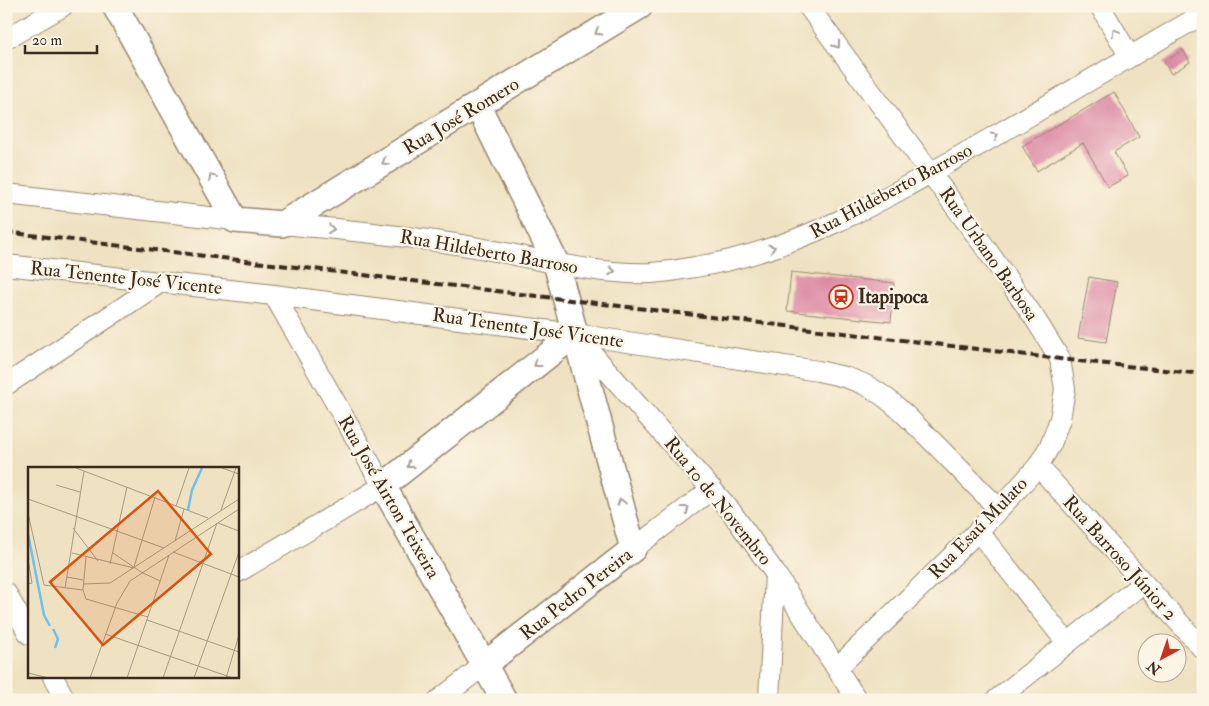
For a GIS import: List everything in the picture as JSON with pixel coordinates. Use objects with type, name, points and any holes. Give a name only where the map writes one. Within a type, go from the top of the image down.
[{"type":"street","points":[[6,39],[63,6]]},
{"type":"street","points":[[115,6],[236,220]]},
{"type":"street","name":"Rua José Romero","points":[[282,224],[640,6]]},
{"type":"street","name":"Rua Urbano Barbosa","points":[[808,6],[1034,317],[1060,359]]},
{"type":"street","points":[[1100,6],[1130,57]]},
{"type":"street","name":"Rua Hildeberto Barroso","points":[[282,224],[463,245],[596,270],[635,273],[653,273],[741,258],[808,235],[883,199],[931,173],[1203,14]]},
{"type":"street","points":[[478,106],[556,263],[633,549]]},
{"type":"street","points":[[6,194],[282,224]]},
{"type":"street","name":"Rua Tenente José Vicente","points":[[6,265],[274,295],[576,334],[818,371],[854,380],[870,388],[898,409],[999,509]]},
{"type":"street","points":[[6,386],[161,282]]},
{"type":"street","name":"Rua José Airton Teixeira","points":[[274,295],[504,700]]},
{"type":"street","points":[[239,571],[383,486],[576,334]]},
{"type":"street","name":"Rua 10 de Novembro","points":[[576,334],[712,489],[776,573],[769,700]]},
{"type":"street","name":"Rua Esaú Mulato","points":[[837,668],[978,531],[1038,466],[1051,444],[1060,419],[1065,389],[1060,359]]},
{"type":"street","name":"Rua Barroso Júnior 2","points":[[1038,466],[1203,649]]},
{"type":"street","name":"Rua Pedro Pereira","points":[[439,700],[712,489]]},
{"type":"street","points":[[978,531],[1067,644]]},
{"type":"street","points":[[776,573],[857,700]]},
{"type":"street","points":[[996,700],[1143,583]]},
{"type":"street","points":[[6,593],[28,632]]},
{"type":"street","points":[[56,678],[65,700]]},
{"type":"building","points":[[1183,50],[1190,62],[1171,74],[1164,62]]},
{"type":"building","points":[[1114,92],[1139,137],[1114,152],[1128,176],[1108,187],[1083,143],[1037,171],[1022,146]]},
{"type":"building","name":"Itapipoca","points":[[791,272],[894,283],[891,322],[787,311]]},
{"type":"building","points":[[1089,277],[1117,282],[1106,342],[1078,338]]},
{"type":"railway","points":[[6,232],[1060,359],[1203,374]]},
{"type":"place","name":"Itapipoca","points":[[841,297]]}]
